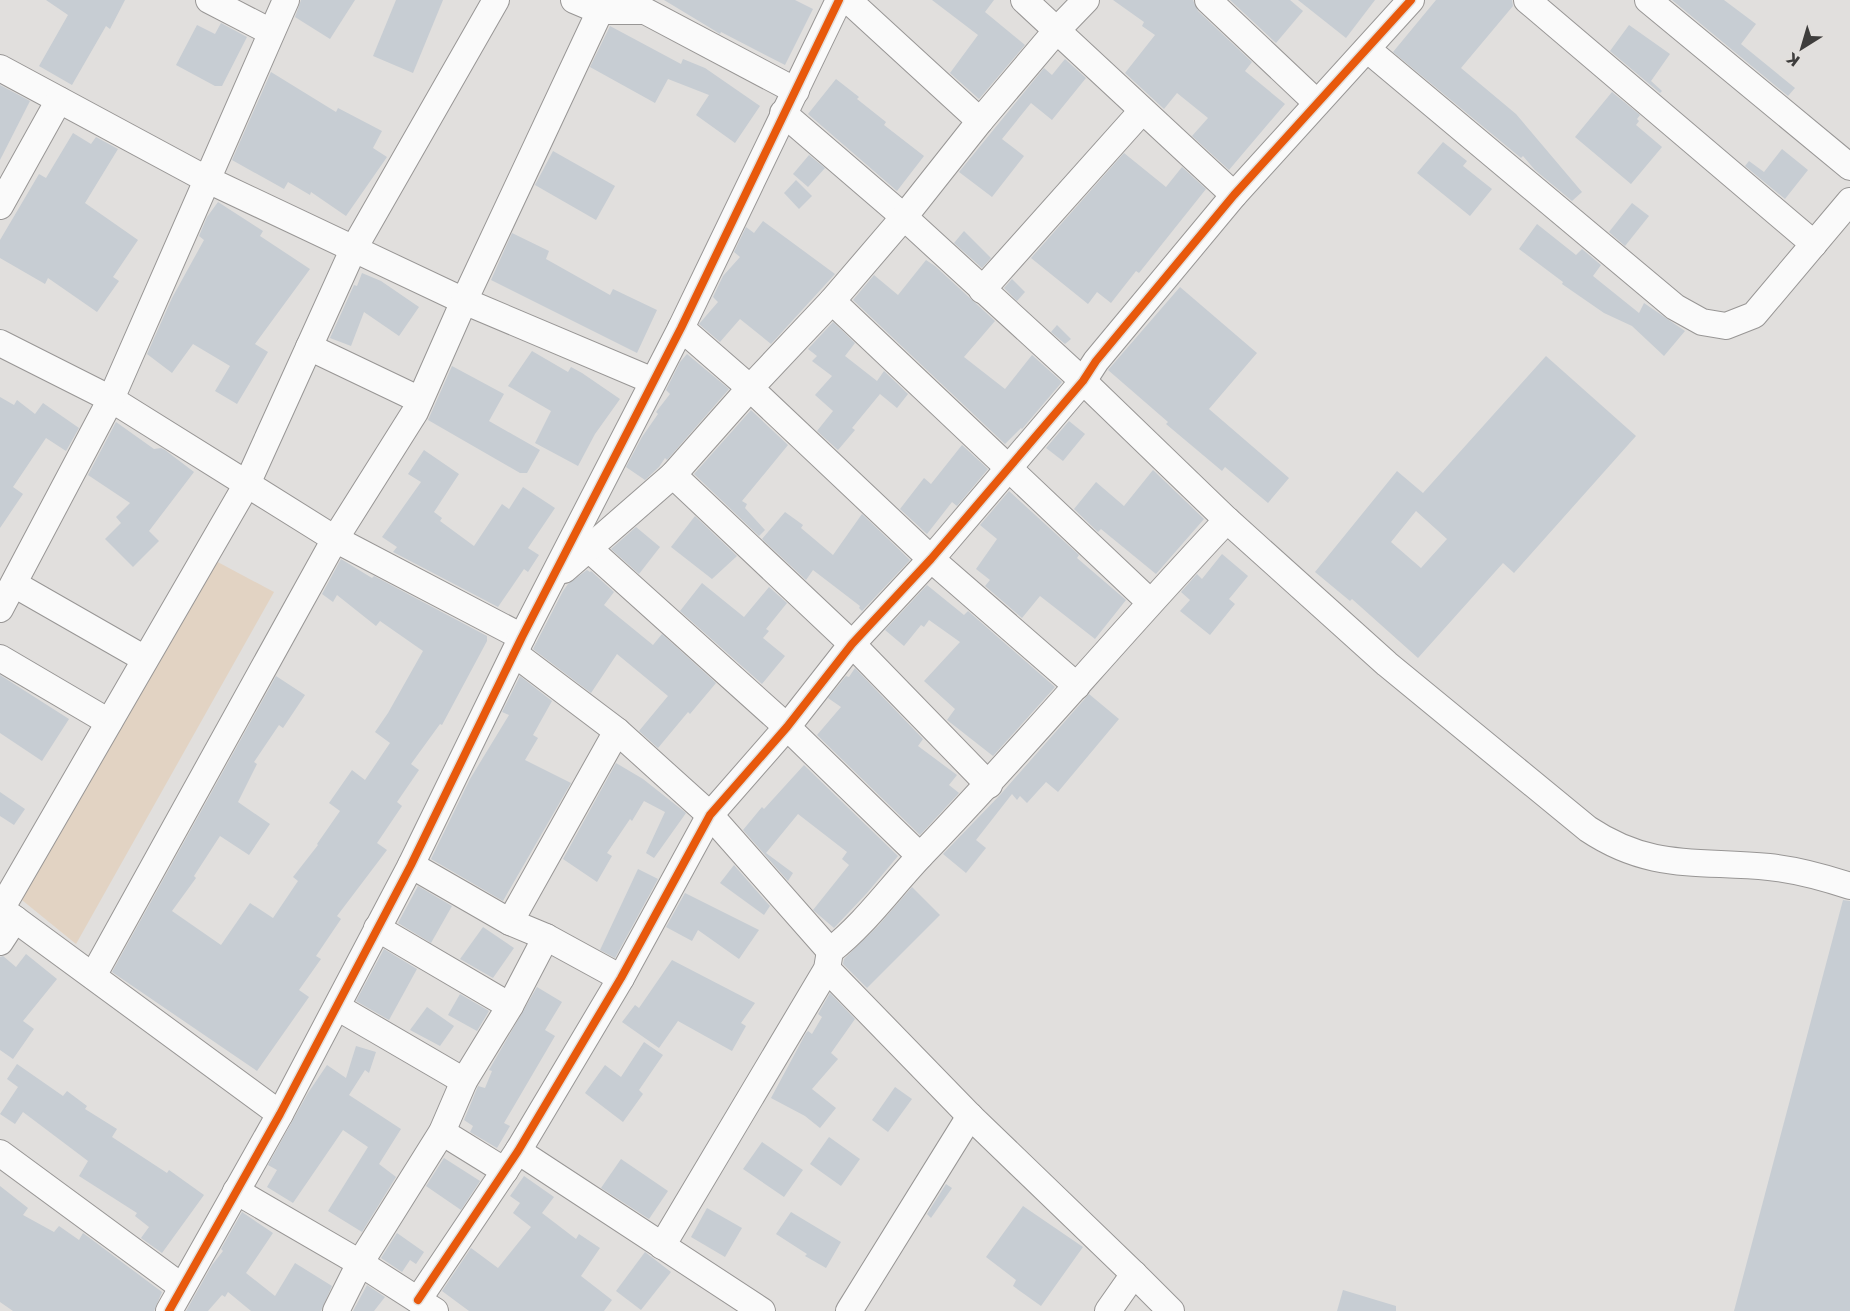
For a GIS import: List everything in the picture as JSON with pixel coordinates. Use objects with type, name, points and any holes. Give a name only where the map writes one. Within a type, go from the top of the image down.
[{"type":"street","points":[[209,0],[271,32]]},
{"type":"street","points":[[0,609],[111,399],[286,0]]},
{"type":"street","points":[[0,942],[5,912],[109,722],[246,484],[353,249],[496,0]]},
{"type":"street","points":[[574,0],[600,11],[645,11],[654,7],[796,91]]},
{"type":"street","points":[[169,1311],[280,1114],[411,865],[518,646],[681,328],[839,0]]},
{"type":"street","points":[[848,0],[980,121]]},
{"type":"street","points":[[1024,0],[1234,195]]},
{"type":"street","points":[[553,579],[673,475],[750,388],[832,302],[904,217],[980,121],[1057,30],[1086,0]]},
{"type":"street","points":[[1208,0],[1317,103]]},
{"type":"street","points":[[1527,0],[1814,244]]},
{"type":"street","points":[[1648,0],[1850,166]]},
{"type":"street","points":[[236,1191],[360,1263],[426,1305],[621,978],[710,815],[787,727],[852,644],[931,559],[1083,381],[1096,361],[1234,195],[1367,50],[1399,4]]},
{"type":"street","points":[[93,976],[335,539],[415,412],[464,301],[600,11]]},
{"type":"street","points":[[1367,50],[1675,307],[1701,322],[1726,326],[1754,315],[1850,201]]},
{"type":"street","points":[[0,68],[206,179],[464,301],[653,381]]},
{"type":"street","points":[[0,206],[59,100]]},
{"type":"street","points":[[982,290],[1142,111]]},
{"type":"street","points":[[783,113],[904,217],[1083,381],[1227,520],[1387,664],[1604,840],[1631,852],[1658,860],[1792,870],[1850,886]]},
{"type":"street","points":[[832,302],[1150,602]]},
{"type":"street","points":[[681,328],[750,388],[931,559],[1077,686]]},
{"type":"street","points":[[0,343],[111,399],[335,539],[518,646],[710,815],[828,960],[970,1116],[1171,1311]]},
{"type":"street","points":[[309,346],[420,400]]},
{"type":"street","points":[[673,475],[852,644],[989,785]]},
{"type":"street","points":[[662,1246],[828,960],[920,856],[989,785],[1150,602],[1227,520]]},
{"type":"street","points":[[588,548],[787,727],[920,856]]},
{"type":"street","points":[[14,584],[145,659]]},
{"type":"street","points":[[0,657],[109,722]]},
{"type":"street","points":[[510,922],[617,731]]},
{"type":"street","points":[[411,865],[510,922],[546,938],[621,978]]},
{"type":"street","points":[[5,912],[280,1114]]},
{"type":"street","points":[[377,928],[510,1006]]},
{"type":"street","points":[[336,1311],[360,1263],[442,1132],[464,1082],[510,1006],[546,938]]},
{"type":"street","points":[[337,1007],[464,1082]]},
{"type":"street","points":[[849,1311],[970,1116]]},
{"type":"street","points":[[442,1132],[511,1161],[662,1246],[762,1311]]},
{"type":"street","points":[[0,1153],[182,1287]]},
{"type":"street","points":[[1108,1311],[1134,1274]]},
{"type":"shaded area","points":[[199,552],[274,592],[76,944],[17,896]]},
{"type":"building","points":[[46,0],[125,0],[110,29],[106,26],[72,85],[39,66],[68,15]]},
{"type":"building","points":[[301,0],[355,0],[330,39],[295,17]]},
{"type":"building","points":[[396,0],[443,0],[413,73],[373,56]]},
{"type":"building","points":[[664,0],[795,0],[813,9],[785,65],[721,32],[720,34]]},
{"type":"building","points":[[932,0],[994,0],[985,12],[1025,45],[979,99],[950,73],[978,35]]},
{"type":"building","points":[[1113,0],[1193,0],[1198,11],[1252,62],[1245,71],[1285,104],[1229,170],[1192,136],[1208,118],[1177,93],[1164,109],[1125,73],[1155,35],[1142,26],[1144,22]]},
{"type":"building","points":[[1230,0],[1290,0],[1303,11],[1276,43]]},
{"type":"building","points":[[1298,0],[1375,0],[1346,38]]},
{"type":"building","points":[[1436,0],[1512,0],[1513,6],[1461,68],[1516,114],[1582,192],[1572,201],[1535,170],[1523,156],[1521,158],[1393,52]]},
{"type":"building","points":[[1672,0],[1724,0],[1756,24],[1741,44],[1795,88],[1788,96]]},
{"type":"building","points":[[221,23],[247,37],[222,86],[215,86],[176,65],[197,25],[215,34]]},
{"type":"building","points":[[1629,25],[1670,54],[1651,81],[1662,91],[1660,93],[1610,51]]},
{"type":"building","points":[[610,26],[681,64],[683,59],[705,68],[760,106],[735,143],[696,115],[709,95],[668,79],[655,103],[590,67]]},
{"type":"building","points":[[1065,59],[1086,78],[1052,120],[1031,103],[1002,139],[1024,156],[992,197],[959,172],[1044,68],[1052,75]]},
{"type":"building","points":[[271,72],[336,112],[338,108],[382,131],[373,148],[387,157],[346,216],[311,192],[310,195],[288,182],[284,189],[232,160]]},
{"type":"building","points":[[836,79],[886,122],[884,125],[924,156],[897,191],[808,114]]},
{"type":"building","points":[[0,85],[30,101],[0,160]]},
{"type":"building","points":[[1612,92],[1640,115],[1636,125],[1662,147],[1631,184],[1575,137]]},
{"type":"building","points":[[73,133],[91,144],[96,137],[118,149],[85,203],[138,240],[113,277],[119,281],[97,312],[48,278],[45,284],[0,258],[0,240],[39,174],[46,178]]},
{"type":"building","points":[[1443,142],[1467,161],[1463,166],[1492,189],[1470,216],[1417,173]]},
{"type":"building","points":[[1782,149],[1808,170],[1785,199],[1745,166],[1749,161],[1764,172]]},
{"type":"building","points":[[553,151],[615,186],[596,220],[535,185]]},
{"type":"building","points":[[1124,153],[1166,187],[1182,167],[1206,189],[1139,273],[1136,271],[1111,303],[1097,292],[1088,304],[1031,258]]},
{"type":"building","points":[[809,155],[825,168],[808,187],[793,174]]},
{"type":"building","points":[[796,180],[812,196],[799,209],[784,193]]},
{"type":"building","points":[[218,202],[263,231],[260,236],[310,269],[255,344],[268,352],[237,404],[215,391],[230,366],[193,344],[172,373],[147,354],[172,298],[204,240],[199,236],[207,217]]},
{"type":"building","points":[[1632,203],[1649,216],[1625,246],[1609,232]]},
{"type":"building","points":[[763,221],[835,274],[771,344],[740,319],[720,342],[699,324],[718,302],[713,297],[723,276],[740,257],[734,252],[746,227],[754,233]]},
{"type":"building","points":[[1537,224],[1576,255],[1582,249],[1601,265],[1593,276],[1639,313],[1644,303],[1685,331],[1664,356],[1632,326],[1604,313],[1562,284],[1563,282],[1519,249]]},
{"type":"building","points":[[964,231],[991,258],[982,268],[954,243]]},
{"type":"building","points":[[512,233],[549,251],[546,259],[610,295],[613,289],[657,310],[637,353],[491,280]]},
{"type":"building","points":[[926,260],[995,321],[964,357],[1005,389],[1032,355],[1062,382],[1022,429],[1005,444],[853,300],[874,275],[898,295]]},
{"type":"building","points":[[362,273],[381,281],[419,307],[399,336],[364,312],[351,346],[330,338],[354,285],[357,286]]},
{"type":"building","points":[[1012,279],[1025,292],[1017,301],[1004,288]]},
{"type":"building","points":[[1180,287],[1257,353],[1209,409],[1289,478],[1268,503],[1225,467],[1222,471],[1166,424],[1168,422],[1108,370]]},
{"type":"building","points":[[833,322],[855,343],[845,356],[877,381],[884,371],[908,394],[897,408],[880,394],[852,428],[855,430],[838,450],[817,431],[833,411],[815,395],[832,376],[812,361],[817,356],[808,349]]},
{"type":"building","points":[[1057,325],[1071,339],[1065,344],[1051,332]]},
{"type":"building","points":[[532,351],[568,372],[571,367],[582,373],[620,399],[595,434],[578,466],[535,443],[551,411],[508,386]]},
{"type":"building","points":[[687,354],[729,389],[667,460],[665,458],[645,480],[626,467],[642,437],[658,414],[656,412],[670,394],[666,390],[680,362]]},
{"type":"building","points":[[1546,356],[1636,436],[1514,573],[1503,563],[1418,658],[1352,599],[1350,601],[1315,572],[1397,471],[1423,493]],"holes":[[[1416,511],[1447,539],[1421,568],[1391,542]]]},
{"type":"building","points":[[452,366],[504,394],[489,421],[540,450],[527,473],[520,473],[428,420]]},
{"type":"building","points":[[0,397],[14,405],[17,400],[35,414],[43,403],[79,428],[66,451],[46,438],[13,487],[23,494],[0,528]]},
{"type":"building","points":[[751,410],[788,445],[742,501],[747,504],[745,508],[765,530],[759,536],[694,474]]},
{"type":"building","points":[[1069,421],[1085,434],[1063,461],[1046,448]]},
{"type":"building","points":[[116,422],[154,449],[165,450],[194,472],[149,531],[159,541],[133,567],[105,539],[121,523],[116,517],[130,503],[88,475]]},
{"type":"building","points":[[962,445],[988,469],[957,506],[952,502],[927,534],[900,509],[924,478],[931,484]]},
{"type":"building","points":[[424,450],[459,474],[434,512],[442,518],[440,521],[474,546],[502,504],[509,509],[523,487],[555,508],[528,548],[539,555],[528,572],[524,569],[498,607],[393,552],[397,547],[382,537],[421,482],[408,474]]},
{"type":"building","points":[[1153,470],[1204,519],[1156,574],[1101,529],[1098,532],[1074,509],[1096,482],[1124,506]]},
{"type":"building","points":[[1009,491],[1079,555],[1077,558],[1126,600],[1095,639],[1040,596],[1022,618],[985,586],[990,580],[976,569],[997,539],[980,525]]},
{"type":"building","points":[[785,512],[803,525],[801,528],[833,555],[862,514],[910,560],[862,611],[860,606],[813,570],[806,580],[762,539]]},
{"type":"building","points":[[695,516],[737,556],[712,579],[671,547]]},
{"type":"building","points":[[636,527],[660,547],[639,574],[611,549]]},
{"type":"building","points":[[1222,554],[1248,576],[1229,599],[1235,604],[1210,635],[1180,611],[1190,600],[1181,592],[1197,574],[1202,579]]},
{"type":"building","points":[[341,559],[372,578],[374,576],[487,636],[487,641],[442,725],[440,724],[411,764],[419,770],[397,802],[402,806],[377,843],[387,850],[337,916],[341,919],[316,956],[321,959],[299,990],[309,997],[257,1071],[112,972],[276,676],[305,695],[283,728],[279,725],[254,762],[257,764],[238,802],[270,824],[249,855],[220,836],[194,876],[196,878],[172,911],[221,945],[250,903],[273,918],[298,881],[293,877],[318,845],[340,811],[329,803],[352,770],[365,780],[390,743],[375,732],[423,651],[380,621],[376,626],[337,595],[333,602],[322,594]]},
{"type":"building","points":[[587,570],[614,592],[604,605],[653,645],[662,634],[716,683],[658,748],[639,731],[668,696],[617,654],[591,693],[533,649],[563,591],[568,584]]},
{"type":"building","points":[[702,583],[744,617],[769,587],[787,603],[766,629],[769,631],[763,638],[785,656],[762,684],[680,611]]},
{"type":"building","points":[[927,585],[964,615],[968,611],[1055,687],[993,756],[947,720],[955,709],[924,681],[960,642],[929,620],[924,627],[921,625],[904,646],[885,630]]},
{"type":"building","points":[[855,668],[923,739],[918,746],[957,775],[949,785],[959,793],[920,835],[817,735],[841,707],[828,698]]},
{"type":"building","points":[[0,675],[69,719],[42,761],[0,733]]},
{"type":"building","points":[[520,676],[552,701],[533,735],[538,738],[525,760],[571,783],[503,901],[431,859],[470,779],[509,715],[502,712]]},
{"type":"building","points":[[1089,694],[1119,719],[1058,792],[1046,782],[1027,803],[1020,796],[1017,800],[1012,794],[976,840],[986,848],[966,873],[943,854],[1000,795]]},
{"type":"building","points":[[616,763],[643,779],[686,813],[654,858],[646,853],[665,812],[644,801],[632,821],[630,819],[607,853],[612,856],[597,882],[563,859]]},
{"type":"building","points":[[804,765],[898,856],[834,928],[813,910],[849,865],[842,859],[847,852],[798,814],[766,853],[793,873],[788,881],[743,830],[762,807],[764,809]]},
{"type":"building","points":[[0,792],[25,809],[14,825],[0,816]]},
{"type":"building","points":[[734,865],[770,906],[764,915],[720,883]]},
{"type":"building","points":[[638,869],[658,879],[615,958],[600,950]]},
{"type":"building","points":[[418,886],[452,906],[431,943],[398,923]]},
{"type":"building","points":[[912,887],[940,915],[867,988],[843,964],[844,959],[878,926]]},
{"type":"building","points":[[685,893],[759,930],[739,959],[698,930],[692,941],[666,927]]},
{"type":"building","points":[[1843,900],[1850,901],[1850,1311],[1734,1311]]},
{"type":"building","points":[[483,927],[514,948],[493,978],[460,959]]},
{"type":"building","points":[[384,949],[417,969],[389,1020],[356,1001]]},
{"type":"building","points":[[26,954],[57,979],[23,1021],[34,1029],[13,1059],[0,1050],[0,957],[3,956],[16,967]]},
{"type":"building","points":[[672,960],[755,1003],[741,1023],[746,1026],[732,1051],[678,1021],[659,1048],[622,1022],[635,1005],[639,1008]]},
{"type":"building","points":[[537,987],[562,1002],[545,1030],[555,1036],[504,1123],[510,1126],[497,1148],[470,1132],[473,1126],[464,1120],[478,1086],[485,1088],[492,1071],[489,1070]]},
{"type":"building","points":[[830,993],[855,1019],[831,1053],[838,1059],[812,1089],[836,1108],[820,1128],[805,1116],[771,1098],[806,1033],[808,1031],[812,1034],[822,1017],[818,1014]]},
{"type":"building","points":[[460,994],[489,1011],[477,1031],[448,1015]]},
{"type":"building","points":[[427,1007],[454,1026],[440,1046],[410,1030]]},
{"type":"building","points":[[644,1042],[663,1055],[639,1090],[643,1094],[623,1122],[585,1093],[605,1065],[621,1077]]},
{"type":"building","points":[[356,1046],[376,1052],[369,1073],[365,1070],[349,1095],[401,1129],[379,1164],[396,1177],[362,1232],[328,1211],[368,1147],[343,1130],[293,1203],[267,1187],[277,1170],[268,1165],[308,1093],[327,1065],[346,1078]]},
{"type":"building","points":[[17,1064],[63,1096],[67,1091],[87,1106],[85,1109],[117,1129],[112,1137],[167,1173],[169,1170],[204,1195],[162,1253],[141,1238],[149,1227],[135,1216],[137,1213],[79,1176],[88,1161],[23,1112],[15,1124],[0,1114],[18,1087],[7,1079]]},
{"type":"building","points":[[895,1087],[912,1099],[888,1132],[872,1120]]},
{"type":"building","points":[[829,1137],[860,1159],[841,1186],[810,1164]]},
{"type":"building","points":[[762,1142],[803,1170],[784,1197],[743,1169]]},
{"type":"building","points":[[444,1158],[480,1181],[461,1210],[426,1186]]},
{"type":"building","points":[[621,1159],[668,1191],[649,1219],[601,1188]]},
{"type":"building","points":[[524,1176],[554,1197],[542,1213],[576,1239],[579,1234],[600,1248],[581,1276],[612,1300],[604,1311],[469,1311],[442,1291],[471,1248],[498,1268],[531,1227],[513,1213],[520,1203],[510,1196]]},
{"type":"building","points":[[946,1184],[952,1188],[931,1218],[927,1214]]},
{"type":"building","points":[[0,1186],[28,1208],[23,1215],[54,1232],[59,1226],[79,1240],[83,1233],[162,1292],[154,1311],[13,1311],[0,1302]]},
{"type":"building","points":[[1023,1206],[1083,1247],[1041,1306],[1013,1286],[1016,1280],[986,1257]]},
{"type":"building","points":[[707,1208],[742,1228],[725,1257],[691,1237]]},
{"type":"building","points":[[242,1212],[273,1233],[246,1273],[275,1296],[295,1263],[332,1286],[321,1311],[251,1311],[228,1292],[225,1297],[222,1295],[208,1311],[186,1311],[212,1265],[223,1251],[221,1249]]},
{"type":"building","points":[[791,1212],[841,1242],[826,1268],[805,1256],[807,1254],[776,1234]]},
{"type":"building","points":[[397,1233],[424,1252],[416,1264],[410,1260],[402,1272],[381,1258]]},
{"type":"building","points":[[645,1252],[671,1272],[641,1310],[616,1291]]},
{"type":"building","points":[[367,1285],[385,1297],[374,1311],[353,1311]]},
{"type":"building","points":[[1343,1290],[1396,1306],[1396,1311],[1337,1311]]},
{"type":"cycle path","points":[[169,1311],[280,1114],[411,865],[522,637],[681,328],[839,0]]},
{"type":"cycle path","points":[[418,1300],[518,1151],[621,978],[710,815],[787,727],[852,644],[931,559],[1083,381],[1096,361],[1234,195],[1411,0]]}]
